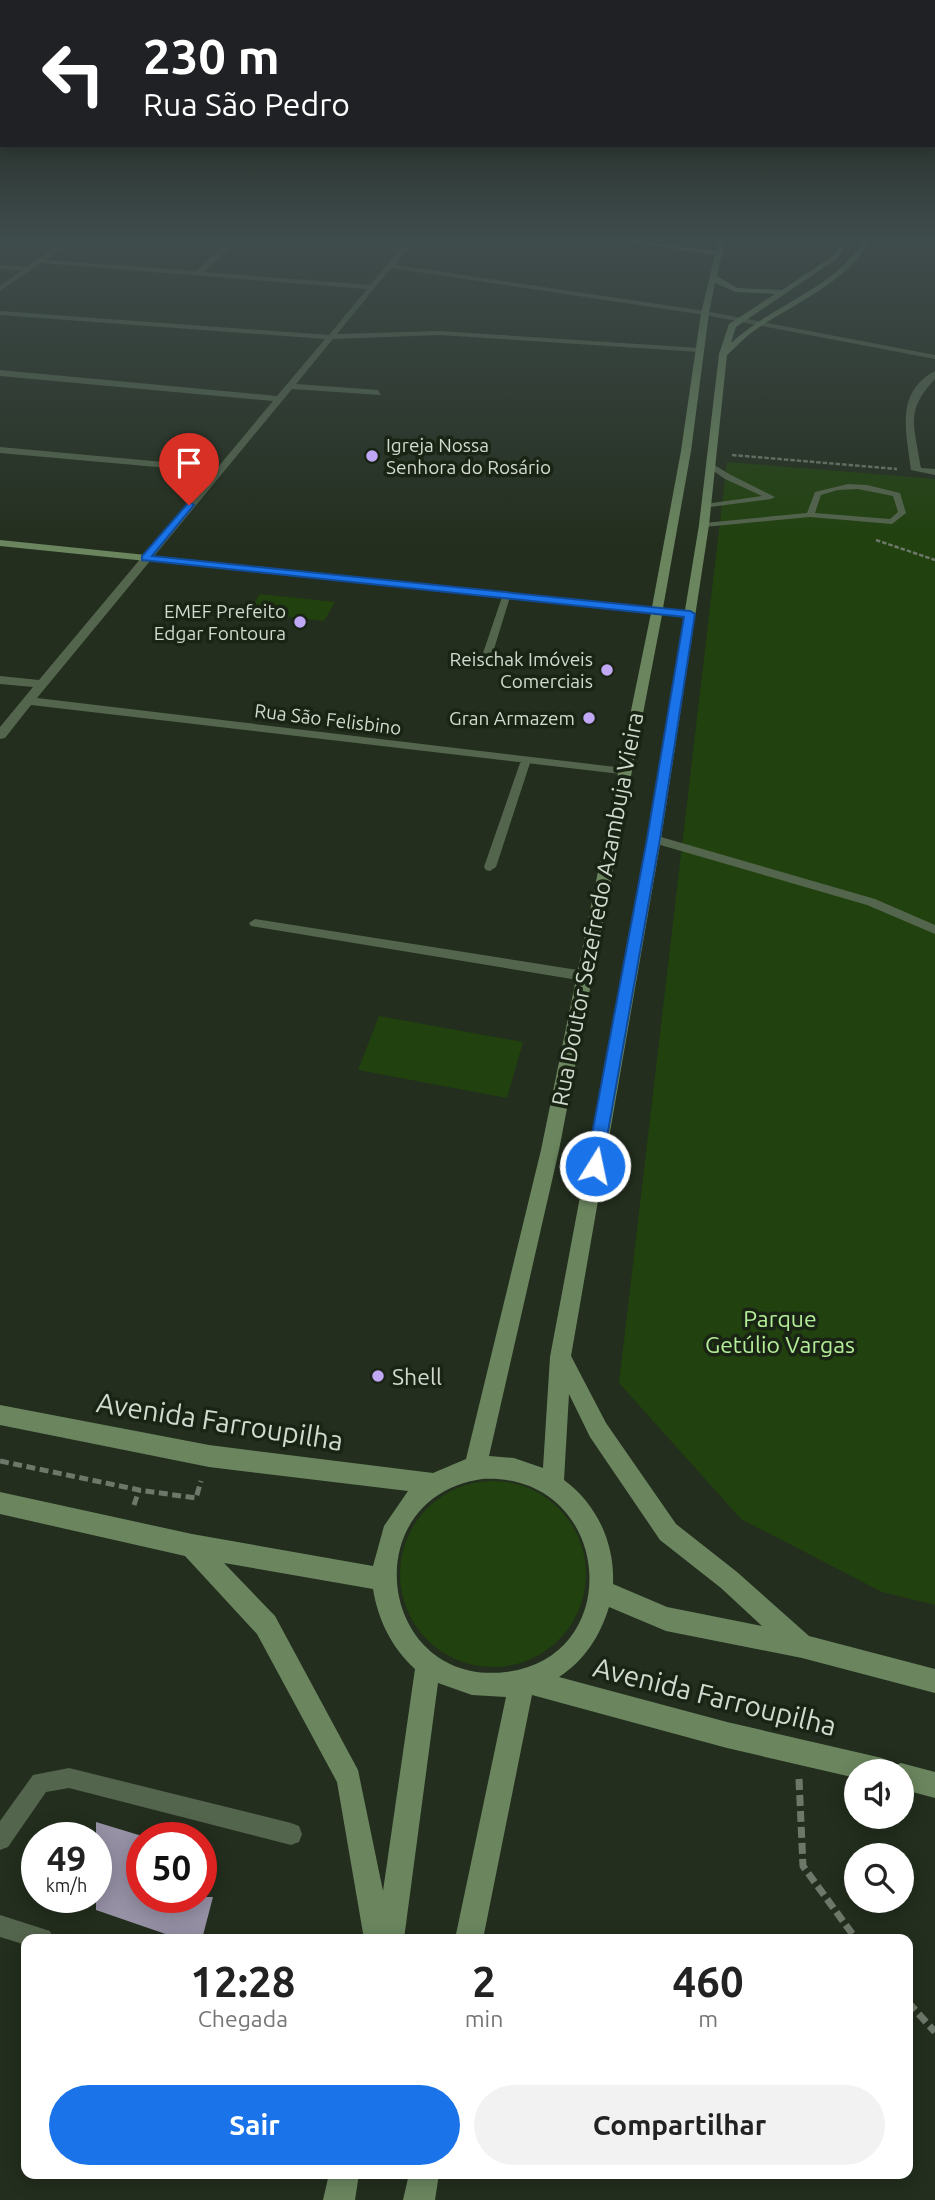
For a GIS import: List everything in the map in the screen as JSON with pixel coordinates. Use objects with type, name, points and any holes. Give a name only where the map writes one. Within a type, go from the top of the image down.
[{"type":"main road","name":"Rua Doutor Sezefredo Azambuja Vieira","points":[[476,1465],[550,1150],[657,611],[701,341]]},
{"type":"main road","name":"Rua Doutor Sezefredo Azambuja Vieira","points":[[553,1484],[560,1357],[654,839],[704,524],[723,354],[727,341]]},
{"type":"main road","points":[[723,354],[739,341]]},
{"type":"main road","points":[[0,543],[690,614]]},
{"type":"main road","points":[[560,1357],[598,1430],[668,1532],[729,1580],[802,1646]]},
{"type":"main road","name":"Avenida Farroupilha","points":[[0,1415],[209,1456],[431,1483]]},
{"type":"main road","points":[[496,1463],[517,1466],[553,1484],[574,1504],[589,1530],[598,1559],[599,1590],[591,1622],[575,1650],[551,1672],[526,1683],[497,1689],[472,1686],[449,1678],[428,1665],[406,1640],[392,1612],[386,1580],[391,1543],[406,1509],[431,1483],[452,1471],[476,1465],[496,1463]]},
{"type":"main road","points":[[0,1503],[192,1546],[386,1580]]},
{"type":"main road","points":[[192,1546],[266,1625],[349,1779],[377,1934]]},
{"type":"main road","points":[[599,1590],[666,1619],[802,1646],[935,1681]]},
{"type":"main road","points":[[391,1934],[428,1665]]},
{"type":"main road","points":[[470,1934],[526,1683]]},
{"type":"main road","name":"Avenida Farroupilha","points":[[526,1683],[727,1735],[844,1762]]},
{"type":"main road","points":[[914,1779],[935,1785]]},
{"type":"main road","points":[[339,2200],[343,2179]]},
{"type":"main road","points":[[419,2200],[423,2179]]},
{"type":"street","points":[[0,736],[40,684],[327,341]]},
{"type":"street","points":[[557,341],[700,350]]},
{"type":"street","points":[[851,341],[935,357]]},
{"type":"street","points":[[0,373],[278,399]]},
{"type":"street","points":[[935,374],[914,396],[909,411],[916,470],[935,472]]},
{"type":"street","points":[[289,386],[378,393]]},
{"type":"street","points":[[0,450],[219,470]]},
{"type":"street","points":[[0,680],[40,684]]},
{"type":"street","name":"Rua São Felisbino","points":[[27,701],[624,772]]},
{"type":"lane","points":[[705,506],[771,497],[728,477],[711,465]]},
{"type":"lane","points":[[704,524],[810,515],[892,522],[902,513],[897,495],[860,486],[833,488],[818,494],[810,515]]},
{"type":"lane","points":[[485,662],[506,597]]},
{"type":"lane","points":[[490,867],[525,762]]},
{"type":"lane","points":[[654,839],[871,902],[935,930]]},
{"type":"lane","points":[[255,923],[584,976]]},
{"type":"lane","points":[[0,1839],[40,1782],[69,1778],[291,1834]]},
{"type":"lane","points":[[0,1926],[26,1934]]},
{"type":"path","points":[[713,454],[916,470]]},
{"type":"path","points":[[0,1461],[139,1490],[196,1497],[209,1456]]},
{"type":"path","points":[[798,1750],[803,1866],[852,1934]]},
{"type":"path","points":[[913,2008],[935,2032]]},
{"type":"green space","name":"Parque Getúlio Vargas","points":[[727,462],[935,479],[935,1605],[882,1592],[741,1519],[619,1383]]},
{"type":"green space","points":[[260,594],[335,602],[324,621],[248,612]]},
{"type":"green space","points":[[379,1016],[523,1042],[507,1098],[358,1070]]},
{"type":"green space","points":[[493,1481],[529,1488],[559,1508],[579,1538],[586,1574],[579,1610],[559,1640],[529,1660],[493,1667],[457,1660],[427,1640],[407,1610],[400,1574],[407,1538],[427,1508],[457,1488]]},
{"type":"building","points":[[112,1827],[126,1831],[126,1913],[209,1913],[203,1934],[166,1934],[105,1913],[112,1913]]},
{"type":"place","name":"Igreja Nossa Senhora do Rosário","points":[[372,456]]},
{"type":"place","name":"EMEF Prefeito Edgar Fontoura","points":[[300,622]]},
{"type":"place","name":"Reischak Imóveis Comerciais","points":[[607,670]]},
{"type":"place","name":"Gran Armazem","points":[[589,718]]},
{"type":"place","name":"Shell","points":[[378,1376]]},
{"type":"route","points":[[189,505],[145,558],[690,614],[654,839],[595,1166]]}]
